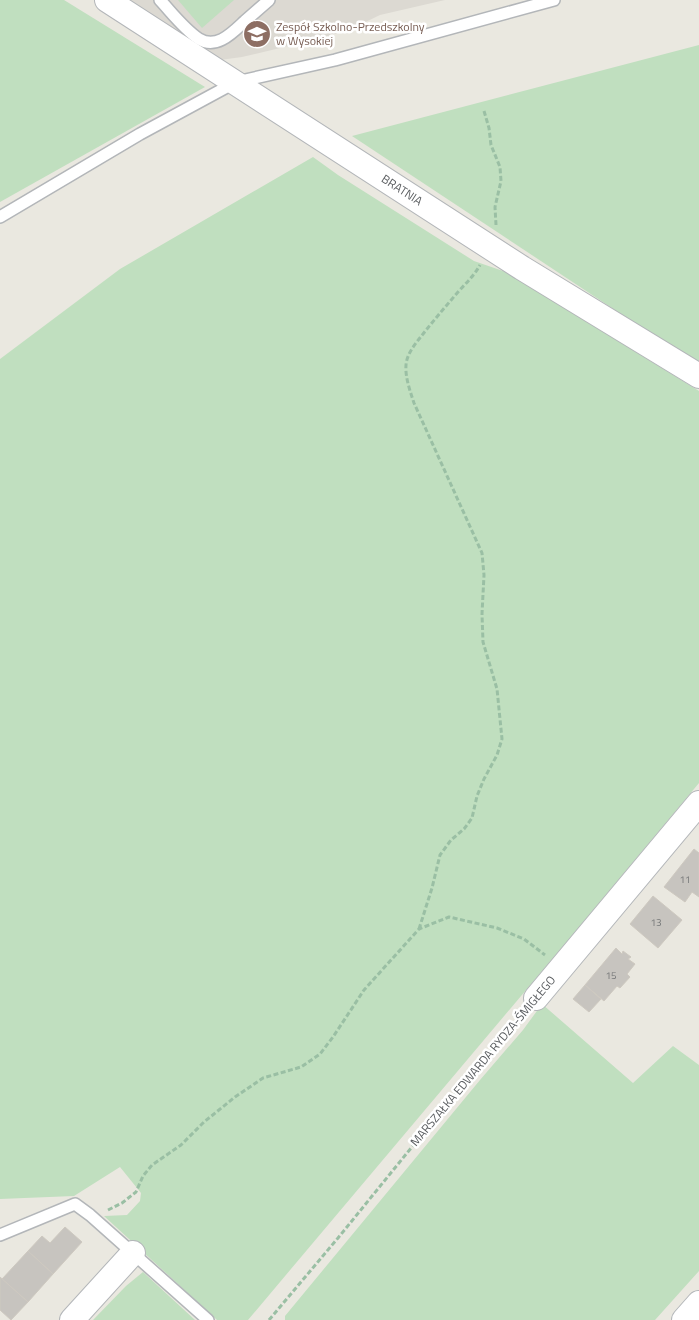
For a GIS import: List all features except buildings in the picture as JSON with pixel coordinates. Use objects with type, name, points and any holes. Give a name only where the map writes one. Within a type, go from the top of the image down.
[{"type":"street","name":"BRATNIA","points":[[107,0],[522,268],[699,376]]},
{"type":"street","name":"MARSZAŁKA EDWARDA RYDZA-ŚMIGŁEGO","points":[[536,998],[699,803]]},
{"type":"street","points":[[72,1320],[132,1253]]},
{"type":"street","points":[[684,1320],[699,1303]]},
{"type":"lane","points":[[160,0],[190,32],[206,42],[218,41],[228,36],[269,0]]},
{"type":"lane","points":[[0,217],[140,134],[236,82],[335,60],[554,0]]},
{"type":"lane","points":[[0,1235],[75,1204],[90,1215],[208,1320]]},
{"type":"path","points":[[90,1215],[104,1212],[122,1203],[136,1192],[143,1176],[152,1165],[181,1144],[235,1097],[263,1078],[301,1067],[320,1054],[334,1037],[364,990],[419,929],[440,855],[451,840],[464,830],[472,818],[477,796],[497,755],[502,739],[496,690],[483,642],[484,575],[482,553],[478,540],[414,403],[409,388],[406,363],[416,342],[474,274],[490,247],[495,234],[495,206],[501,181],[500,166],[492,145],[484,112]]},
{"type":"path","points":[[419,929],[449,917],[497,928],[524,939],[562,966]]},
{"type":"path","name":"MARSZAŁKA EDWARDA RYDZA-ŚMIGŁEGO","points":[[268,1320],[536,998]]},
{"type":"shaded area","name":"Zespół Szkolno-Przedszkolny w Wysokiej","points":[[129,0],[445,0],[380,15],[351,29],[318,39],[242,57],[220,60]]},
{"type":"green space","points":[[0,0],[64,0],[205,87],[0,202]]},
{"type":"green space","points":[[178,0],[234,0],[202,28]]},
{"type":"green space","points":[[699,45],[699,363],[633,322],[352,136]]},
{"type":"green space","points":[[313,157],[338,175],[474,261],[506,272],[699,391],[699,783],[248,1320],[217,1320],[104,1216],[127,1215],[140,1201],[141,1193],[120,1167],[74,1196],[0,1199],[0,359],[120,269]]},
{"type":"green space","points":[[542,1004],[633,1083],[673,1046],[699,1065],[699,1271],[655,1320],[285,1320],[285,1316],[523,1030]]},
{"type":"green space","points":[[143,1272],[195,1320],[93,1320],[126,1286]]},
{"type":"place","name":"Zespół Szkolno-Przedszkolny w Wysokiej","points":[[257,34]]}]
